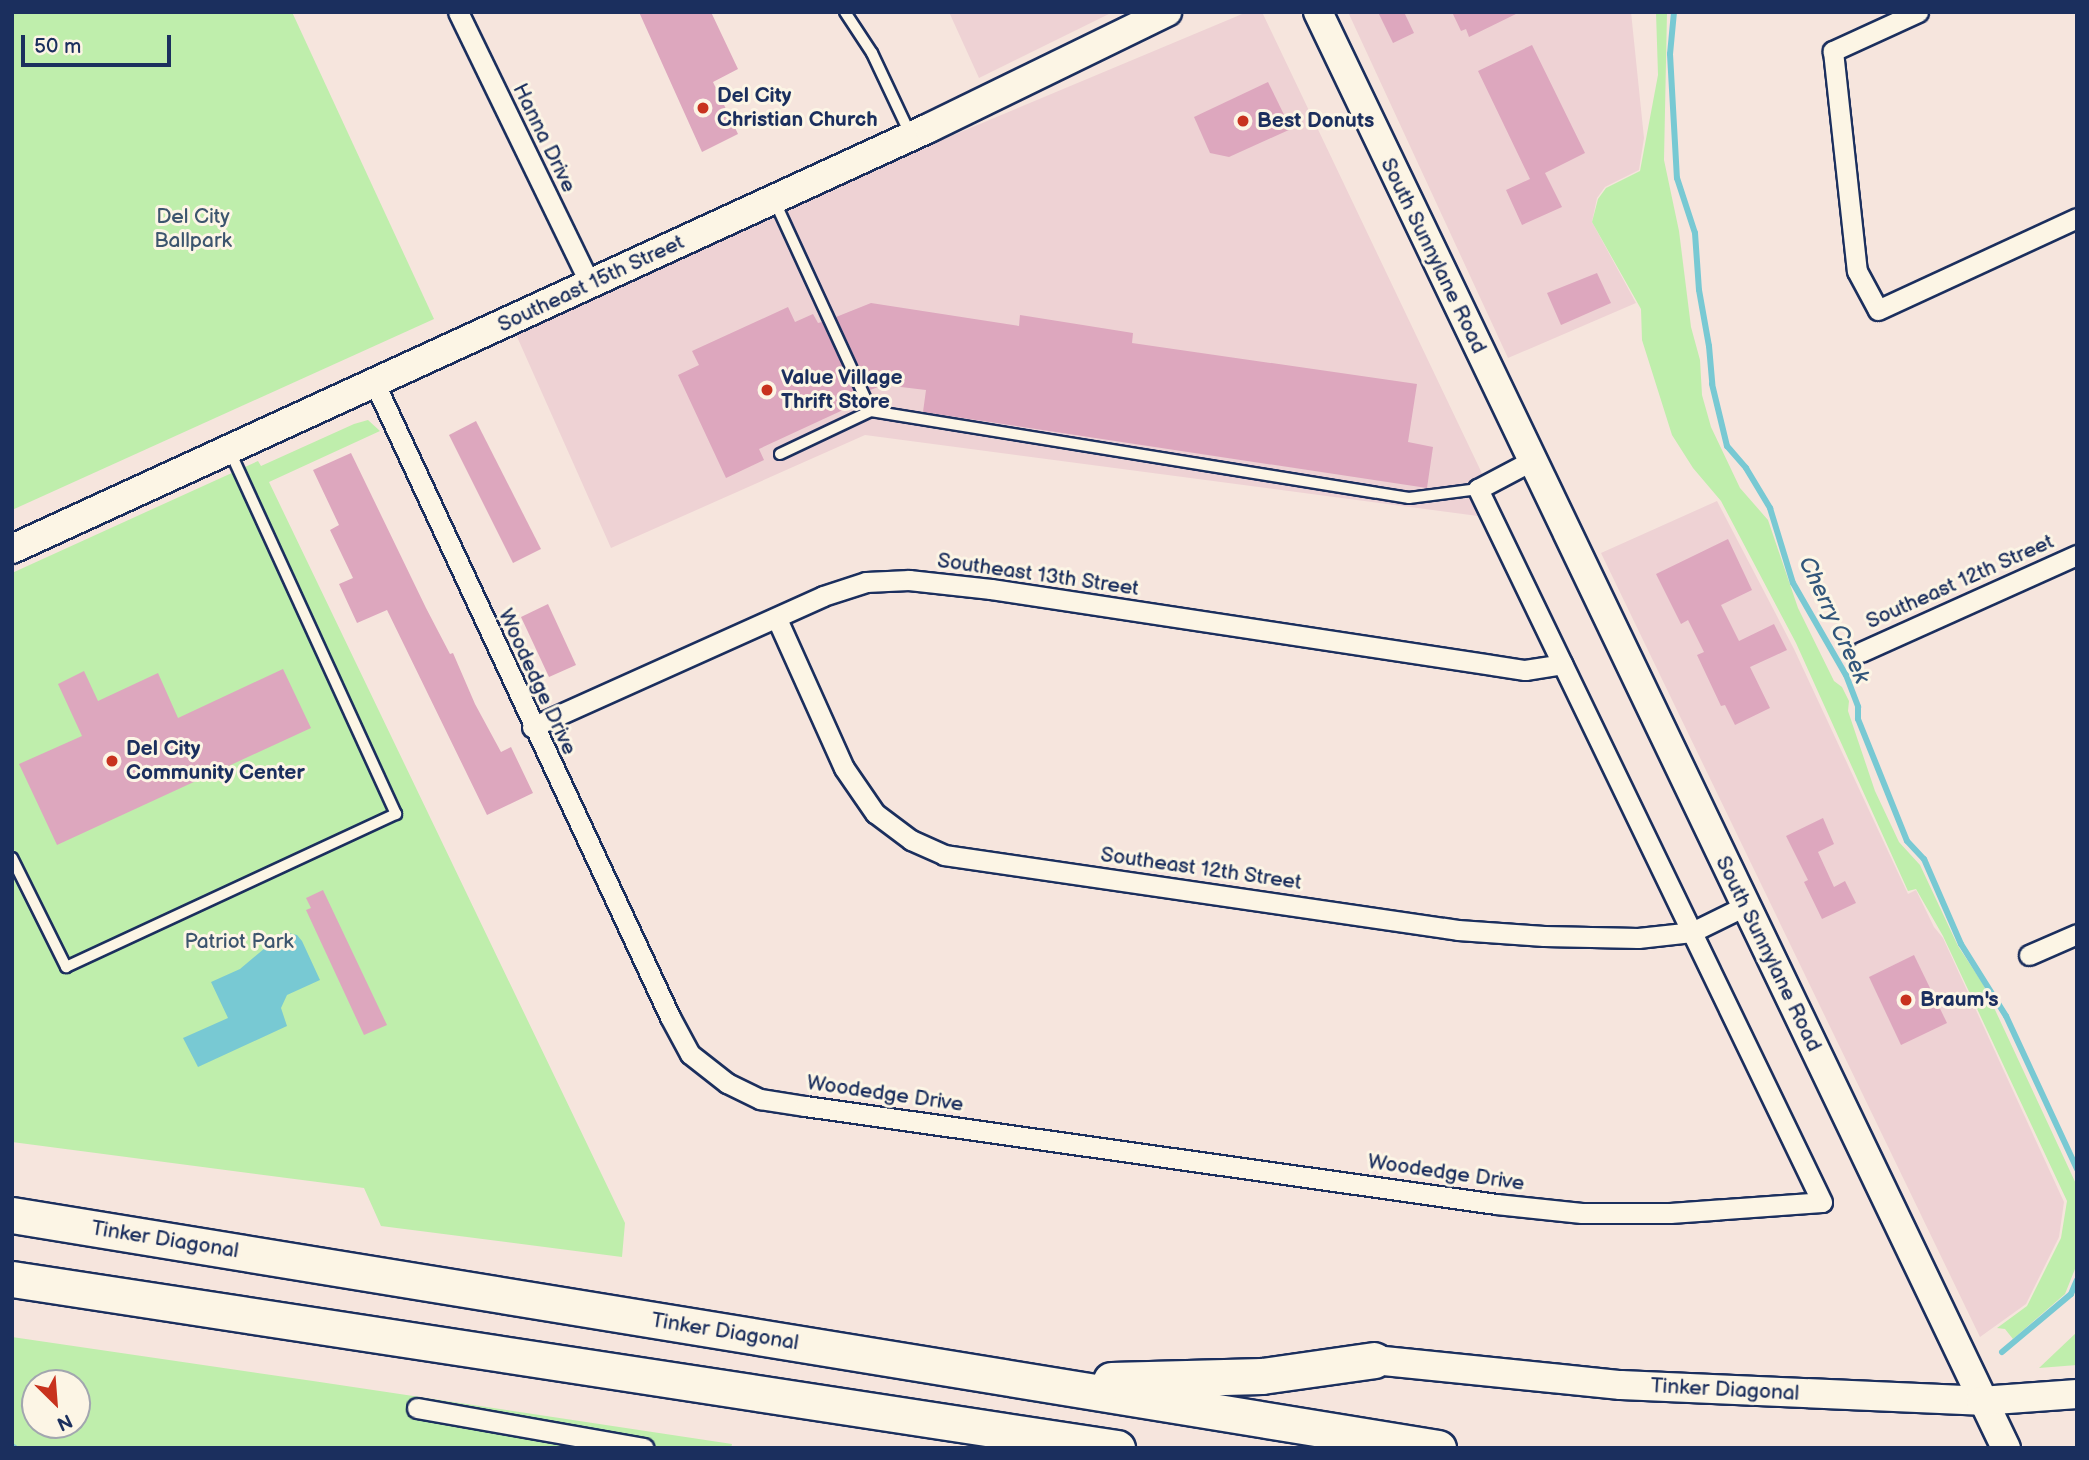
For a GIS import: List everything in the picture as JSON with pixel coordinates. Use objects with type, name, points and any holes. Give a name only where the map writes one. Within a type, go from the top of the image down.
[{"type":"highway","name":"Tinker Diagonal","points":[[12,1215],[1438,1448]]},
{"type":"highway","points":[[12,1279],[1117,1448]]},
{"type":"highway","points":[[1034,1383],[1262,1376],[1374,1360]]},
{"type":"highway","points":[[924,1419],[1024,1448]]},
{"type":"main road","name":"Southeast 15th Street","points":[[12,549],[911,136],[1167,12]]},
{"type":"main road","name":"South Sunnylane Road","points":[[1318,12],[1981,1401],[2006,1448]]},
{"type":"main road","name":"Tinker Diagonal","points":[[1374,1360],[1621,1385],[1981,1401],[2077,1394]]},
{"type":"street","name":"Hanna Drive","points":[[458,12],[590,284]]},
{"type":"street","points":[[1918,12],[1833,51],[1857,271],[1878,310],[2077,218]]},
{"type":"street","name":"Woodedge Drive","points":[[375,384],[532,727],[690,1054],[727,1083],[760,1099],[1520,1207],[1582,1213],[1670,1213],[1822,1202],[1692,932]]},
{"type":"street","points":[[1531,461],[1478,489],[1692,932]]},
{"type":"street","name":"Southeast 12th Street","points":[[1861,652],[2077,555]]},
{"type":"street","name":"Southeast 13th Street","points":[[532,727],[823,596],[866,582],[909,580],[991,589],[1525,670],[1563,664]]},
{"type":"street","name":"Southeast 12th Street","points":[[777,618],[844,768],[875,813],[911,840],[944,855],[1458,930],[1544,936],[1638,938],[1692,932],[1745,906]]},
{"type":"street","points":[[2029,955],[2077,933]]},
{"type":"street","points":[[416,1408],[643,1448]]},
{"type":"lane","points":[[845,12],[872,52],[911,136]]},
{"type":"lane","points":[[774,199],[871,411]]},
{"type":"lane","points":[[780,454],[871,411],[1409,498],[1478,489]]},
{"type":"lane","points":[[12,858],[66,967],[396,814],[229,449]]},
{"type":"shaded area","points":[[949,12],[1113,12],[979,78]]},
{"type":"shaded area","points":[[1247,12],[1262,12],[1498,507],[1478,516],[865,435],[611,548],[510,321]]},
{"type":"shaded area","points":[[1348,12],[1631,12],[1644,138],[1639,170],[1605,187],[1597,198],[1592,222],[1636,303],[1508,358]]},
{"type":"shaded area","points":[[1717,501],[1794,649],[1908,894],[1916,890],[1934,927],[1943,938],[2064,1202],[2059,1237],[2026,1304],[1980,1337],[1601,553]]},
{"type":"green space","name":"Del City Ballpark","points":[[12,12],[292,12],[434,319],[12,510]]},
{"type":"green space","points":[[1656,12],[1667,12],[1664,160],[1679,231],[1691,327],[1700,360],[1702,395],[1711,427],[1740,488],[1768,520],[1798,608],[1834,681],[1842,687],[1849,701],[1848,711],[1875,791],[1899,842],[1920,865],[1958,946],[1983,984],[2077,1186],[2077,1264],[2065,1294],[2013,1339],[2005,1329],[1997,1328],[2027,1306],[2061,1238],[2067,1201],[1943,936],[1916,889],[1908,891],[1796,643],[1721,501],[1693,468],[1672,435],[1642,340],[1641,309],[1592,222],[1598,199],[1606,188],[1640,171],[1658,75]]},
{"type":"green space","name":"Patriot Park","points":[[368,420],[380,431],[269,482],[625,1223],[622,1257],[381,1226],[364,1188],[12,1142],[12,573],[258,461],[261,466]]},
{"type":"green space","points":[[2077,1332],[2077,1365],[2039,1368]]},
{"type":"green space","points":[[12,1337],[732,1444],[731,1448],[12,1448]]},
{"type":"water","points":[[284,932],[297,935],[302,941],[320,980],[287,995],[281,1008],[287,1026],[198,1067],[183,1038],[228,1018],[211,982],[240,969]]},
{"type":"building","name":"Del City Christian Church","points":[[639,12],[711,12],[738,69],[713,82],[738,134],[702,152]]},
{"type":"building","points":[[1378,12],[1404,12],[1414,33],[1393,43]]},
{"type":"building","points":[[1452,12],[1520,12],[1469,37],[1466,29],[1461,31]]},
{"type":"building","points":[[1532,45],[1585,153],[1545,173],[1562,207],[1522,225],[1506,190],[1530,179],[1478,71]]},
{"type":"building","points":[[1268,82],[1291,129],[1229,157],[1210,153],[1194,117]]},
{"type":"building","points":[[1597,273],[1611,303],[1561,325],[1547,293]]},
{"type":"building","points":[[871,303],[1019,326],[1020,315],[1133,333],[1132,343],[1417,384],[1408,442],[1433,447],[1427,488],[923,412],[926,390],[884,385],[870,390],[836,317]]},
{"type":"building","name":"Value Village Thrift Store","points":[[788,307],[795,322],[813,314],[818,323],[822,322],[856,395],[852,396],[856,404],[759,449],[764,460],[726,478],[678,375],[699,365],[692,351]]},
{"type":"building","points":[[476,421],[541,549],[513,563],[449,435]]},
{"type":"building","points":[[351,453],[426,608],[450,654],[453,653],[475,704],[501,752],[511,747],[533,793],[487,815],[387,610],[357,623],[339,584],[353,578],[330,530],[339,525],[313,470]]},
{"type":"building","points":[[1728,539],[1752,590],[1721,605],[1739,641],[1774,624],[1787,650],[1750,667],[1770,708],[1735,725],[1725,705],[1721,706],[1697,655],[1704,652],[1688,620],[1681,624],[1656,574]]},
{"type":"building","points":[[548,604],[576,665],[549,677],[521,617]]},
{"type":"building","name":"Del City Community Center","points":[[283,669],[311,728],[57,845],[19,764],[82,736],[58,684],[84,671],[98,701],[158,673],[178,718]]},
{"type":"building","points":[[1823,818],[1834,844],[1818,852],[1834,887],[1845,881],[1856,903],[1822,919],[1804,882],[1808,880],[1786,836]]},
{"type":"building","points":[[323,890],[387,1025],[364,1035],[306,910],[311,908],[306,898]]},
{"type":"building","points":[[1914,955],[1947,1023],[1901,1045],[1869,977]]},
{"type":"waterway","name":"Cherry Creek","points":[[1674,12],[1670,54],[1677,178],[1695,233],[1699,290],[1709,346],[1712,384],[1727,446],[1746,468],[1770,508],[1793,583],[1846,675],[1858,707],[1858,719],[1907,841],[1924,859],[1961,944],[2006,1016],[2077,1169]]},
{"type":"waterway","name":"Cherry Creek","points":[[2002,1352],[2071,1294],[2077,1280]]},
{"type":"place","name":"Del City Christian Church","points":[[703,108]]},
{"type":"place","name":"Best Donuts","points":[[1243,121]]},
{"type":"place","name":"Value Village Thrift Store","points":[[767,390]]},
{"type":"place","name":"Del City Community Center","points":[[112,761]]},
{"type":"place","name":"Braum's","points":[[1906,1000]]}]
